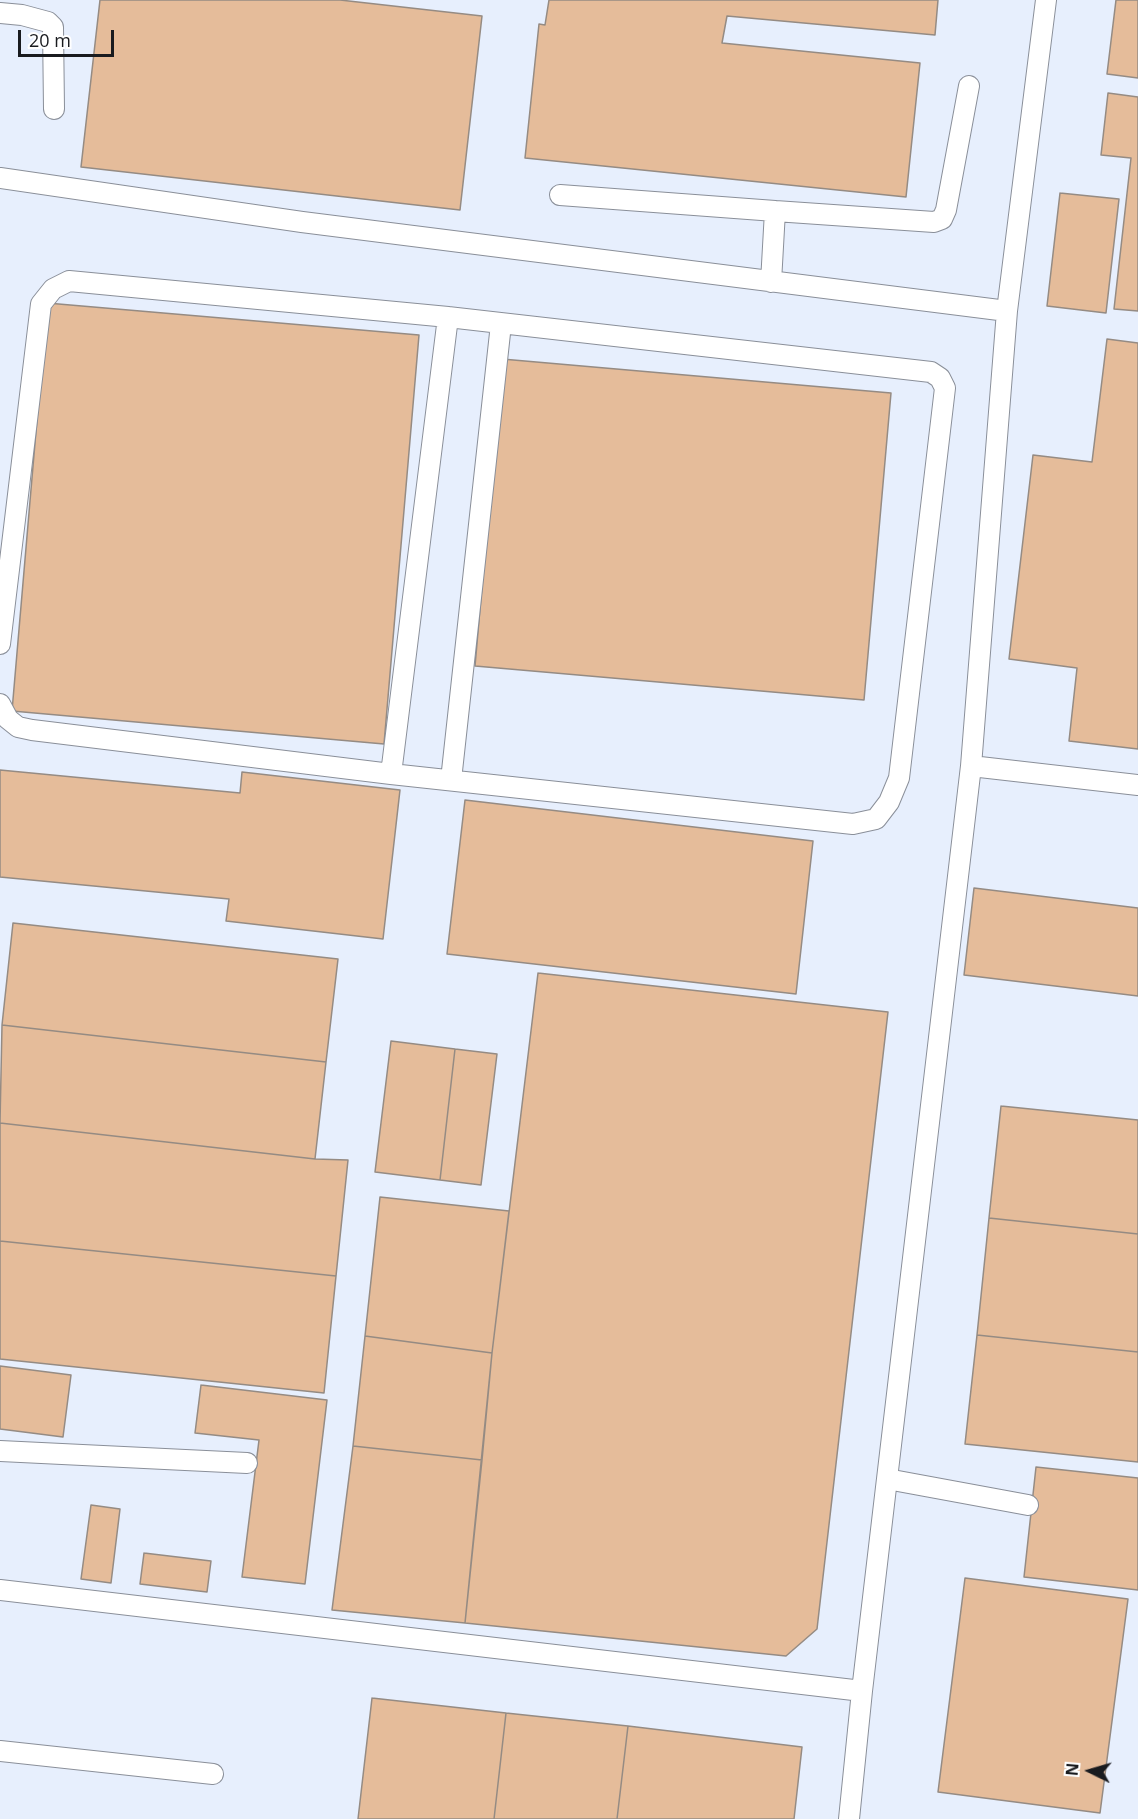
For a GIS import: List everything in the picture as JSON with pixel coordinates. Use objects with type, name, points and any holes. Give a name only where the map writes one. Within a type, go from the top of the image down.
[{"type":"lane","points":[[849,1819],[862,1691],[971,766],[1007,311],[1046,0]]},
{"type":"lane","points":[[0,13],[31,17],[48,22],[53,27],[54,110]]},
{"type":"lane","points":[[560,195],[934,222],[942,219],[946,210],[969,86]]},
{"type":"lane","points":[[0,178],[302,222],[1007,311]]},
{"type":"lane","points":[[771,282],[775,211]]},
{"type":"lane","points":[[0,644],[41,304],[53,289],[69,281],[447,317],[930,372],[940,378],[945,388],[899,778],[889,802],[876,819],[853,824],[391,774],[32,730],[18,727],[8,719],[0,704]]},
{"type":"lane","points":[[391,774],[447,317]]},
{"type":"lane","points":[[451,780],[501,324]]},
{"type":"lane","points":[[971,766],[1138,785]]},
{"type":"lane","points":[[0,1451],[247,1463]]},
{"type":"lane","points":[[887,1479],[1028,1505]]},
{"type":"lane","points":[[0,1590],[862,1691]]},
{"type":"lane","points":[[0,1751],[213,1774]]},
{"type":"shaded area","points":[[0,0],[1138,0],[1138,1819],[0,1819]]},
{"type":"building","points":[[100,0],[340,0],[482,16],[460,210],[81,167]]},
{"type":"building","points":[[549,0],[938,0],[935,35],[727,16],[722,43],[920,63],[906,197],[525,158],[539,24],[545,25]]},
{"type":"building","points":[[1116,0],[1138,0],[1138,78],[1107,74]]},
{"type":"building","points":[[1108,93],[1138,97],[1138,311],[1114,309],[1131,158],[1101,155]]},
{"type":"building","points":[[1060,193],[1119,199],[1106,313],[1047,306]]},
{"type":"building","points":[[47,303],[419,335],[384,744],[12,711]]},
{"type":"building","points":[[1107,339],[1138,343],[1138,749],[1069,741],[1077,668],[1009,659],[1033,455],[1092,462]]},
{"type":"building","points":[[502,359],[891,393],[864,700],[475,666]]},
{"type":"building","points":[[0,770],[240,793],[242,772],[400,790],[383,939],[226,921],[229,899],[0,877]]},
{"type":"building","points":[[465,800],[813,841],[796,994],[447,954]]},
{"type":"building","points":[[974,888],[1138,908],[1138,996],[964,975]]},
{"type":"building","points":[[13,923],[338,959],[326,1062],[2,1025]]},
{"type":"building","points":[[538,973],[888,1012],[817,1629],[786,1656],[465,1623],[492,1353]]},
{"type":"building","points":[[2,1025],[326,1062],[315,1159],[0,1123]]},
{"type":"building","points":[[391,1041],[455,1049],[440,1180],[375,1172]]},
{"type":"building","points":[[455,1049],[497,1054],[481,1185],[440,1180]]},
{"type":"building","points":[[1001,1106],[1138,1120],[1138,1234],[989,1218]]},
{"type":"building","points":[[0,1123],[315,1159],[348,1160],[336,1276],[0,1241]]},
{"type":"building","points":[[380,1197],[509,1211],[492,1353],[365,1336]]},
{"type":"building","points":[[989,1218],[1138,1234],[1138,1352],[977,1335]]},
{"type":"building","points":[[0,1241],[336,1276],[324,1393],[0,1359]]},
{"type":"building","points":[[977,1335],[1138,1352],[1138,1462],[965,1444]]},
{"type":"building","points":[[365,1336],[492,1353],[482,1460],[353,1446]]},
{"type":"building","points":[[0,1366],[71,1375],[63,1437],[0,1429]]},
{"type":"building","points":[[201,1385],[327,1400],[305,1584],[242,1577],[259,1440],[195,1433]]},
{"type":"building","points":[[353,1446],[482,1460],[465,1623],[332,1610]]},
{"type":"building","points":[[1036,1467],[1138,1478],[1138,1590],[1024,1577]]},
{"type":"building","points":[[91,1505],[120,1509],[111,1583],[81,1579]]},
{"type":"building","points":[[144,1553],[211,1561],[207,1592],[140,1584]]},
{"type":"building","points":[[965,1578],[1128,1599],[1100,1813],[938,1792]]},
{"type":"building","points":[[372,1698],[506,1713],[494,1819],[358,1819]]},
{"type":"building","points":[[506,1713],[628,1726],[617,1819],[494,1819]]},
{"type":"building","points":[[628,1726],[802,1747],[794,1819],[617,1819]]}]
